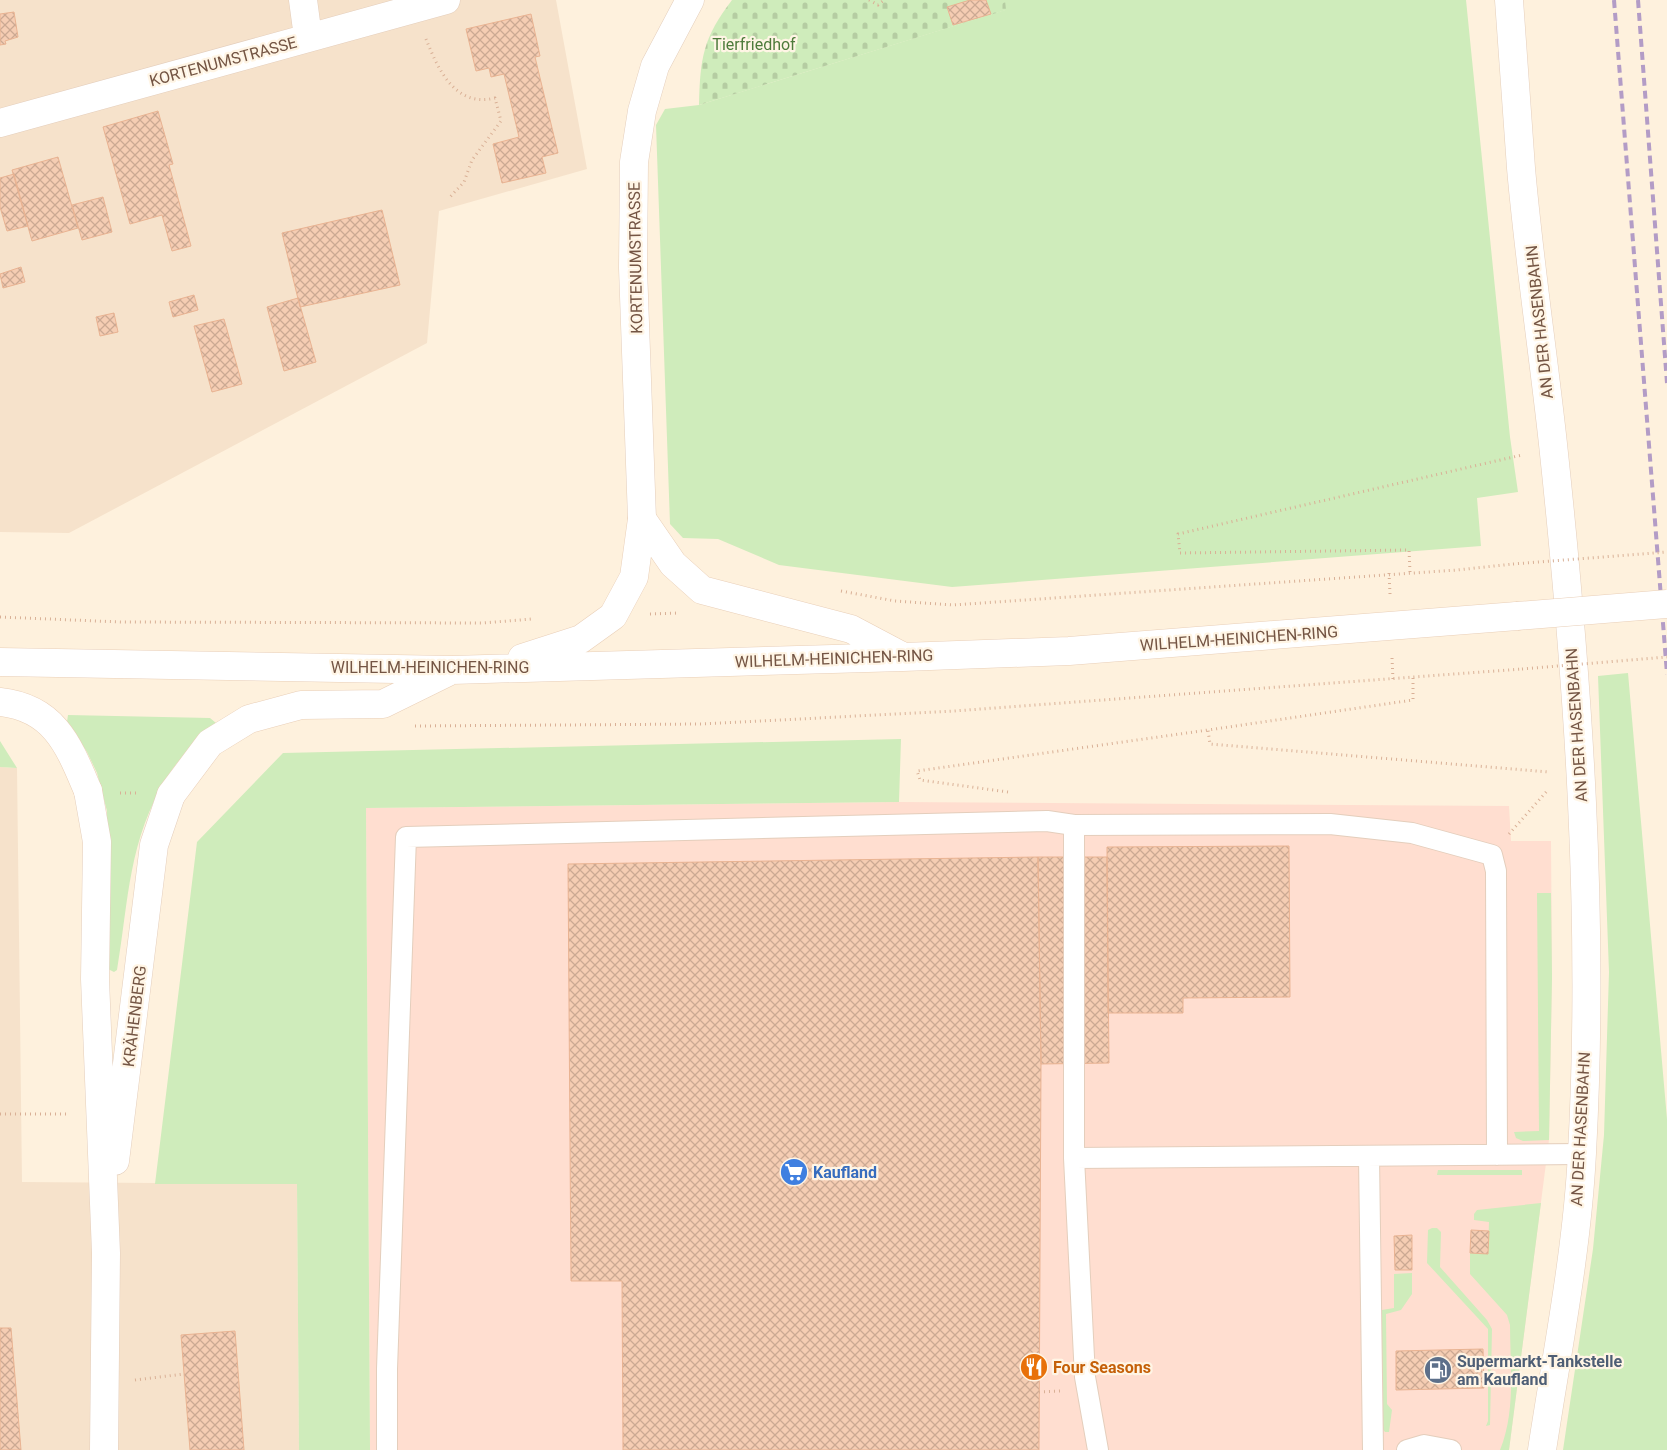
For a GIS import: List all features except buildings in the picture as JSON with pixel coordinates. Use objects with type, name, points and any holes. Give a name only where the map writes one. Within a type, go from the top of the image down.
[{"type":"street","points":[[303,0],[308,37]]},
{"type":"street","name":"KORTENUMSTRASSE","points":[[0,123],[446,0]]},
{"type":"street","name":"AN DER HASENBAHN","points":[[1509,0],[1522,171],[1553,448],[1582,775],[1586,973],[1582,1154],[1573,1242],[1542,1450]]},
{"type":"street","name":"KORTENUMSTRASSE","points":[[494,668],[581,639],[613,616],[634,577],[642,520],[633,268],[634,162],[642,111],[655,66],[684,2]]},
{"type":"street","points":[[642,520],[673,564],[702,590],[851,629],[903,656]]},
{"type":"street","name":"WILHELM-HEINICHEN-RING","points":[[0,662],[452,670],[1069,651],[1667,604]]},
{"type":"street","name":"KRÄHENBERG","points":[[105,1239],[154,845],[171,795],[210,743],[249,719],[302,705],[383,704],[452,670]]},
{"type":"street","name":"KRÄHENBERG","points":[[0,702],[22,704],[46,720],[69,745],[88,791],[97,842],[95,979],[105,1239],[104,1450]]},
{"type":"lane","points":[[388,1450],[387,1369],[406,837],[1047,821],[1074,825],[1330,824],[1412,833],[1492,855],[1496,871],[1496,1154]]},
{"type":"lane","points":[[1074,825],[1074,1158],[1085,1377],[1098,1450]]},
{"type":"lane","points":[[1074,1158],[1582,1154]]},
{"type":"lane","points":[[1369,1156],[1373,1450]]},
{"type":"lane","points":[[1407,1450],[1424,1445],[1451,1450]]},
{"type":"path","points":[[869,0],[878,5],[884,0]]},
{"type":"path","points":[[414,8],[438,70],[453,88],[464,95],[482,101],[494,98],[501,121],[472,160],[464,182],[450,197]]},
{"type":"path","points":[[1410,572],[1409,550],[1180,553],[1178,534],[1553,448]]},
{"type":"path","points":[[1512,564],[1667,552]]},
{"type":"path","points":[[410,726],[702,724],[954,711],[1413,678],[1667,657]]},
{"type":"path","points":[[1017,793],[920,780],[917,771],[1413,700],[1413,678]]},
{"type":"path","points":[[1208,730],[1210,744],[1582,775]]},
{"type":"path","points":[[1492,855],[1548,791],[1553,773]]},
{"type":"path","points":[[0,1114],[100,1114]]},
{"type":"path","points":[[104,1384],[184,1374]]},
{"type":"shaded area","points":[[0,0],[556,0],[587,169],[439,211],[427,343],[69,533],[0,532]]},
{"type":"shaded area","points":[[0,767],[17,768],[22,1182],[297,1184],[299,1450],[0,1450]]},
{"type":"shaded area","points":[[899,802],[1509,806],[1511,841],[1551,841],[1552,977],[1549,1140],[1509,1450],[370,1450],[366,808]]},
{"type":"green space","name":"Tierfriedhof","points":[[732,0],[1005,0],[1006,10],[699,105],[700,74],[705,49],[722,13]]},
{"type":"green space","points":[[1005,0],[1466,0],[1510,437],[1518,492],[1477,498],[1481,546],[952,587],[779,565],[718,539],[683,538],[670,524],[656,125],[665,109],[699,105],[1005,10]]},
{"type":"green space","points":[[1628,673],[1667,1119],[1667,1450],[1563,1450],[1593,1249],[1604,1135],[1609,972],[1598,676]]},
{"type":"green space","points":[[68,715],[210,718],[216,723],[209,733],[189,750],[173,768],[155,800],[145,823],[132,870],[117,970],[114,972],[108,969],[107,811],[97,773],[87,752],[67,722]]},
{"type":"green space","points":[[901,739],[899,802],[366,808],[370,1450],[299,1450],[297,1184],[155,1184],[197,842],[283,753]]},
{"type":"green space","points":[[0,741],[17,768],[0,767]]},
{"type":"green space","points":[[1537,893],[1551,893],[1552,977],[1549,1140],[1523,1141],[1516,1138],[1514,1132],[1539,1131]]},
{"type":"green space","points":[[1438,1170],[1522,1170],[1522,1175],[1437,1175]]},
{"type":"green space","points":[[1541,1203],[1509,1450],[1500,1450],[1505,1435],[1510,1404],[1510,1325],[1507,1315],[1470,1274],[1470,1253],[1488,1253],[1489,1222],[1474,1220],[1474,1214],[1477,1210]]},
{"type":"green space","points":[[1437,1228],[1441,1232],[1440,1267],[1487,1320],[1492,1329],[1490,1425],[1486,1426],[1488,1421],[1488,1329],[1427,1263],[1428,1230]]},
{"type":"green space","points":[[1412,1273],[1412,1294],[1401,1310],[1386,1314],[1387,1404],[1392,1410],[1389,1432],[1385,1432],[1382,1428],[1382,1310],[1394,1308],[1394,1274]]},
{"type":"railway","points":[[1614,0],[1667,674]]},
{"type":"railway","points":[[1638,0],[1667,383]]},
{"type":"place","name":"Kaufland","points":[[794,1172]]},
{"type":"place","name":"Four Seasons","points":[[1034,1367]]},
{"type":"place","name":"Supermarkt-Tankstelle am Kaufland","points":[[1438,1370]]}]
